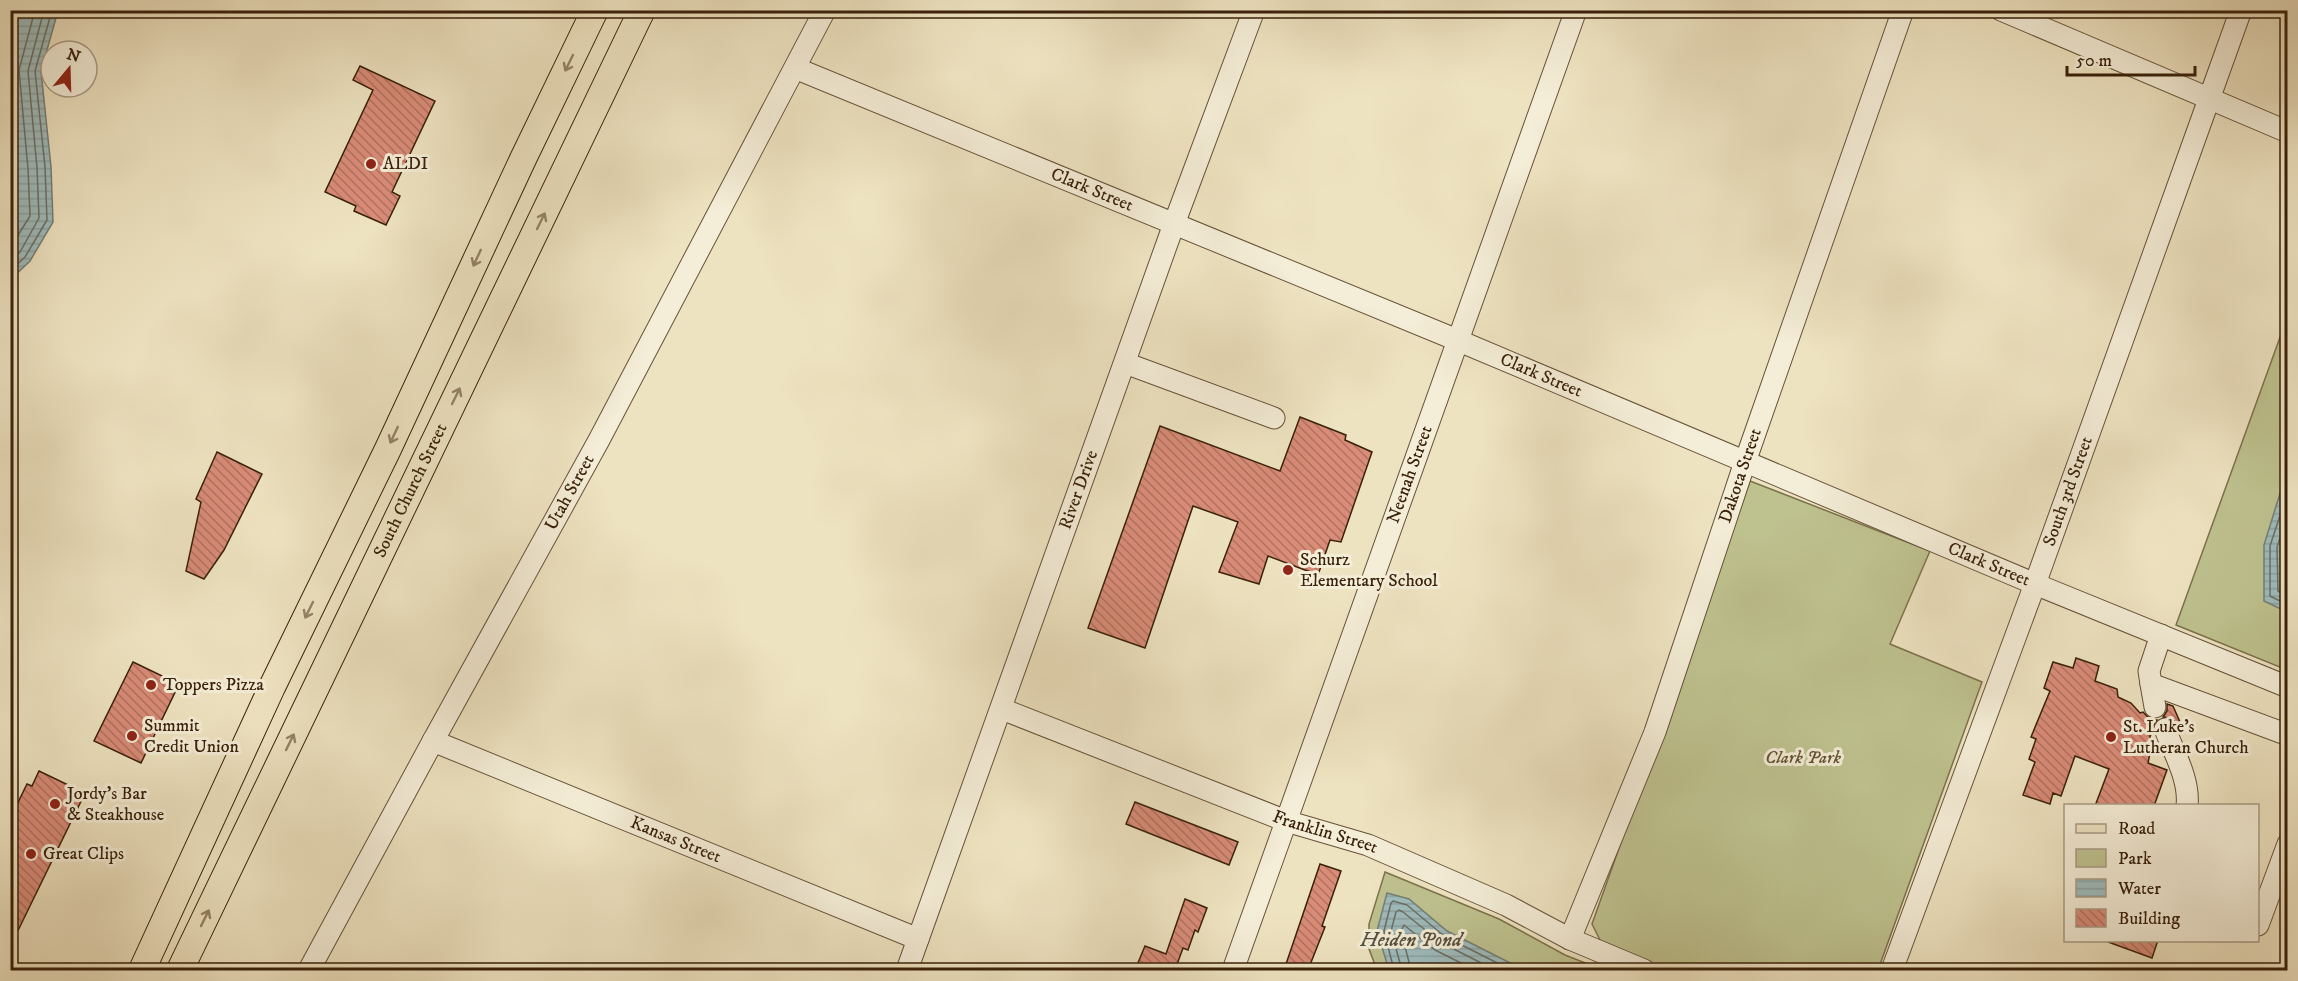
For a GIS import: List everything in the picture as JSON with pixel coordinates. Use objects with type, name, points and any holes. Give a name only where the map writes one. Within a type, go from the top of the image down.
[{"type":"main road","points":[[147,969],[272,687],[388,449],[595,10]]},
{"type":"main road","name":"South Church Street","points":[[180,970],[642,10]]},
{"type":"street","name":"Utah Street","points":[[309,970],[432,741],[599,440],[825,10]]},
{"type":"street","name":"River Drive","points":[[907,970],[1174,224],[1254,10]]},
{"type":"street","name":"Neenah Street","points":[[1233,970],[1576,10]]},
{"type":"street","name":"Dakota Street","points":[[1570,939],[1655,732],[1745,462],[1903,10]]},
{"type":"street","points":[[2001,10],[2288,132]]},
{"type":"street","name":"South 3rd Street","points":[[1892,970],[2035,584],[2241,10]]},
{"type":"street","name":"Clark Street","points":[[795,68],[1457,340],[2035,584],[2288,687]]},
{"type":"street","points":[[1125,363],[1274,418]]},
{"type":"street","points":[[2155,706],[2148,671],[2161,635]]},
{"type":"street","points":[[2151,684],[2288,735]]},
{"type":"street","name":"Franklin Street","points":[[1002,709],[1286,821],[1368,845],[1506,905],[1570,939],[1644,970]]},
{"type":"street","points":[[2165,729],[2183,776],[2188,795],[2187,804]]},
{"type":"street","name":"Kansas Street","points":[[432,741],[918,939]]},
{"type":"street","points":[[2259,922],[2288,844]]},
{"type":"green space","points":[[2287,318],[2287,670],[2176,625]]},
{"type":"green space","name":"Clark Park","points":[[1750,481],[1930,551],[1890,644],[1982,682],[1878,970],[1665,970],[1602,944],[1592,924]]},
{"type":"green space","points":[[1385,872],[1499,919],[1565,955],[1603,970],[1377,970],[1369,949],[1369,924]]},
{"type":"water","points":[[11,10],[58,11],[50,39],[39,39],[39,99],[44,99],[51,167],[53,222],[30,261],[11,279]]},
{"type":"water","points":[[2287,471],[2288,612],[2264,601],[2264,545]]},
{"type":"water","name":"Heiden Pond","points":[[1387,893],[1409,899],[1447,931],[1524,970],[1389,970],[1377,931]]},
{"type":"building","points":[[360,66],[435,101],[392,192],[400,196],[386,225],[354,211],[356,206],[325,192],[373,90],[353,80]]},
{"type":"building","points":[[1300,417],[1346,435],[1345,440],[1372,452],[1341,542],[1330,540],[1318,575],[1268,556],[1259,584],[1219,572],[1238,522],[1193,506],[1145,648],[1088,628],[1160,426],[1280,471]]},
{"type":"building","points":[[217,452],[262,474],[224,550],[204,579],[186,571],[201,502],[196,499]]},
{"type":"building","points":[[2076,658],[2099,666],[2095,681],[2117,689],[2118,697],[2131,703],[2140,713],[2143,712],[2150,719],[2157,720],[2153,727],[2153,734],[2150,735],[2151,748],[2148,763],[2167,770],[2155,804],[2096,804],[2109,769],[2075,756],[2061,796],[2053,793],[2050,804],[2023,795],[2035,762],[2029,759],[2036,739],[2031,737],[2050,691],[2044,688],[2053,662],[2073,668]]},
{"type":"building","points":[[133,662],[179,684],[141,763],[94,741]]},
{"type":"building","points":[[2167,704],[2173,706],[2180,722],[2177,724],[2172,719],[2163,717],[2167,711]]},
{"type":"building","points":[[39,771],[85,793],[10,947],[10,819],[27,784],[32,786]]},
{"type":"building","points":[[1135,802],[1238,842],[1229,865],[1126,824]]},
{"type":"building","points":[[1320,864],[1341,871],[1322,926],[1325,927],[1308,970],[1284,970]]},
{"type":"building","points":[[1185,899],[1207,908],[1198,932],[1195,930],[1188,950],[1183,948],[1175,970],[1135,970],[1145,946],[1166,954]]},
{"type":"building","points":[[2108,942],[2157,942],[2152,958]]},
{"type":"place","name":"ALDI","points":[[371,164]]},
{"type":"place","name":"Schurz Elementary School","points":[[1288,570]]},
{"type":"place","name":"Toppers Pizza","points":[[151,685]]},
{"type":"place","name":"Summit Credit Union","points":[[132,736]]},
{"type":"place","name":"St. Luke's Lutheran Church","points":[[2111,737]]},
{"type":"place","name":"Jordy's Bar & Steakhouse","points":[[55,804]]},
{"type":"place","name":"Great Clips","points":[[31,854]]}]
